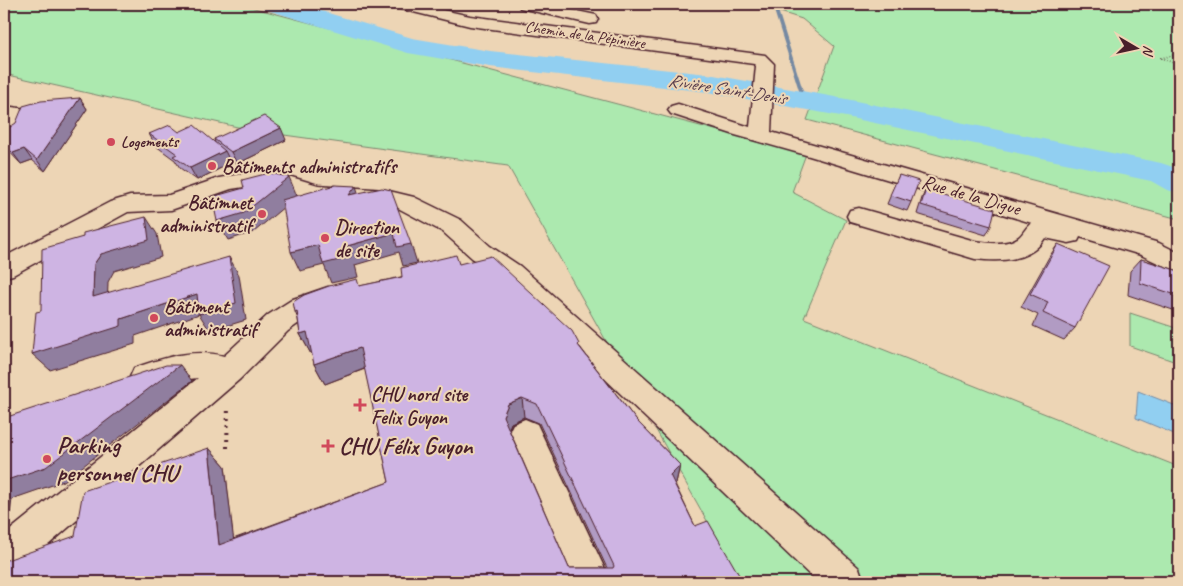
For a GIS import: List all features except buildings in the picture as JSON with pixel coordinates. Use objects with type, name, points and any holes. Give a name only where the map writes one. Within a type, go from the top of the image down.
[{"type":"street","name":"Chemin de la Pépinière","points":[[399,4],[446,17],[541,29],[597,39],[750,57],[764,61],[760,134]]},
{"type":"street","points":[[526,5],[610,24],[656,45]]},
{"type":"street","name":"Rue de la Digue","points":[[678,110],[1150,249],[1179,264]]},
{"type":"street","points":[[4,112],[20,113],[18,127],[4,136]]},
{"type":"street","points":[[4,268],[124,205],[171,202],[227,183],[257,178],[288,183],[314,192],[332,195],[385,197],[406,202],[452,226],[577,332],[845,582]]},
{"type":"street","points":[[858,216],[975,250],[988,252],[1014,250],[1025,246],[1033,239],[1036,231],[1047,230],[1179,264]]},
{"type":"street","points":[[452,266],[490,257]]},
{"type":"street","points":[[4,559],[229,370],[278,323],[303,306],[331,295],[359,288]]},
{"type":"street","points":[[123,384],[178,367],[215,366],[229,370]]},
{"type":"street","points":[[526,434],[592,582]]},
{"type":"path","points":[[1144,4],[1179,11]]},
{"type":"path","points":[[1179,54],[1161,58],[1179,65]]},
{"type":"path","points":[[226,448],[229,370]]},
{"type":"green space","points":[[4,4],[239,4],[806,154],[792,192],[846,220],[804,318],[1179,467],[1179,582],[772,582],[738,576],[508,166],[255,131],[4,74]]},
{"type":"green space","points":[[755,4],[1179,4],[1179,219],[807,120],[834,46],[802,19]]},
{"type":"green space","points":[[1130,313],[1179,329],[1179,363],[1130,346]]},
{"type":"water","points":[[1138,391],[1179,407],[1179,436],[1136,418]]},
{"type":"waterway","name":"Rivière Saint-Denis","points":[[273,4],[408,45],[490,59],[708,83],[846,108],[1161,173],[1179,182]]},
{"type":"waterway","points":[[774,4],[804,100]]},
{"type":"place","name":"Logements","points":[[111,142]]},
{"type":"place","name":"Bâtiments administratifs","points":[[212,166]]},
{"type":"place","name":"Bâtimnet administratif","points":[[262,214]]},
{"type":"place","name":"Direction de site","points":[[325,238]]},
{"type":"place","name":"Bâtiment administratif","points":[[154,318]]},
{"type":"place","name":"CHU nord site Felix Guyon","points":[[360,405]]},
{"type":"place","name":"CHU Félix Guyon","points":[[328,446]]},
{"type":"place","name":"Parking personnel CHU","points":[[47,459]]}]
